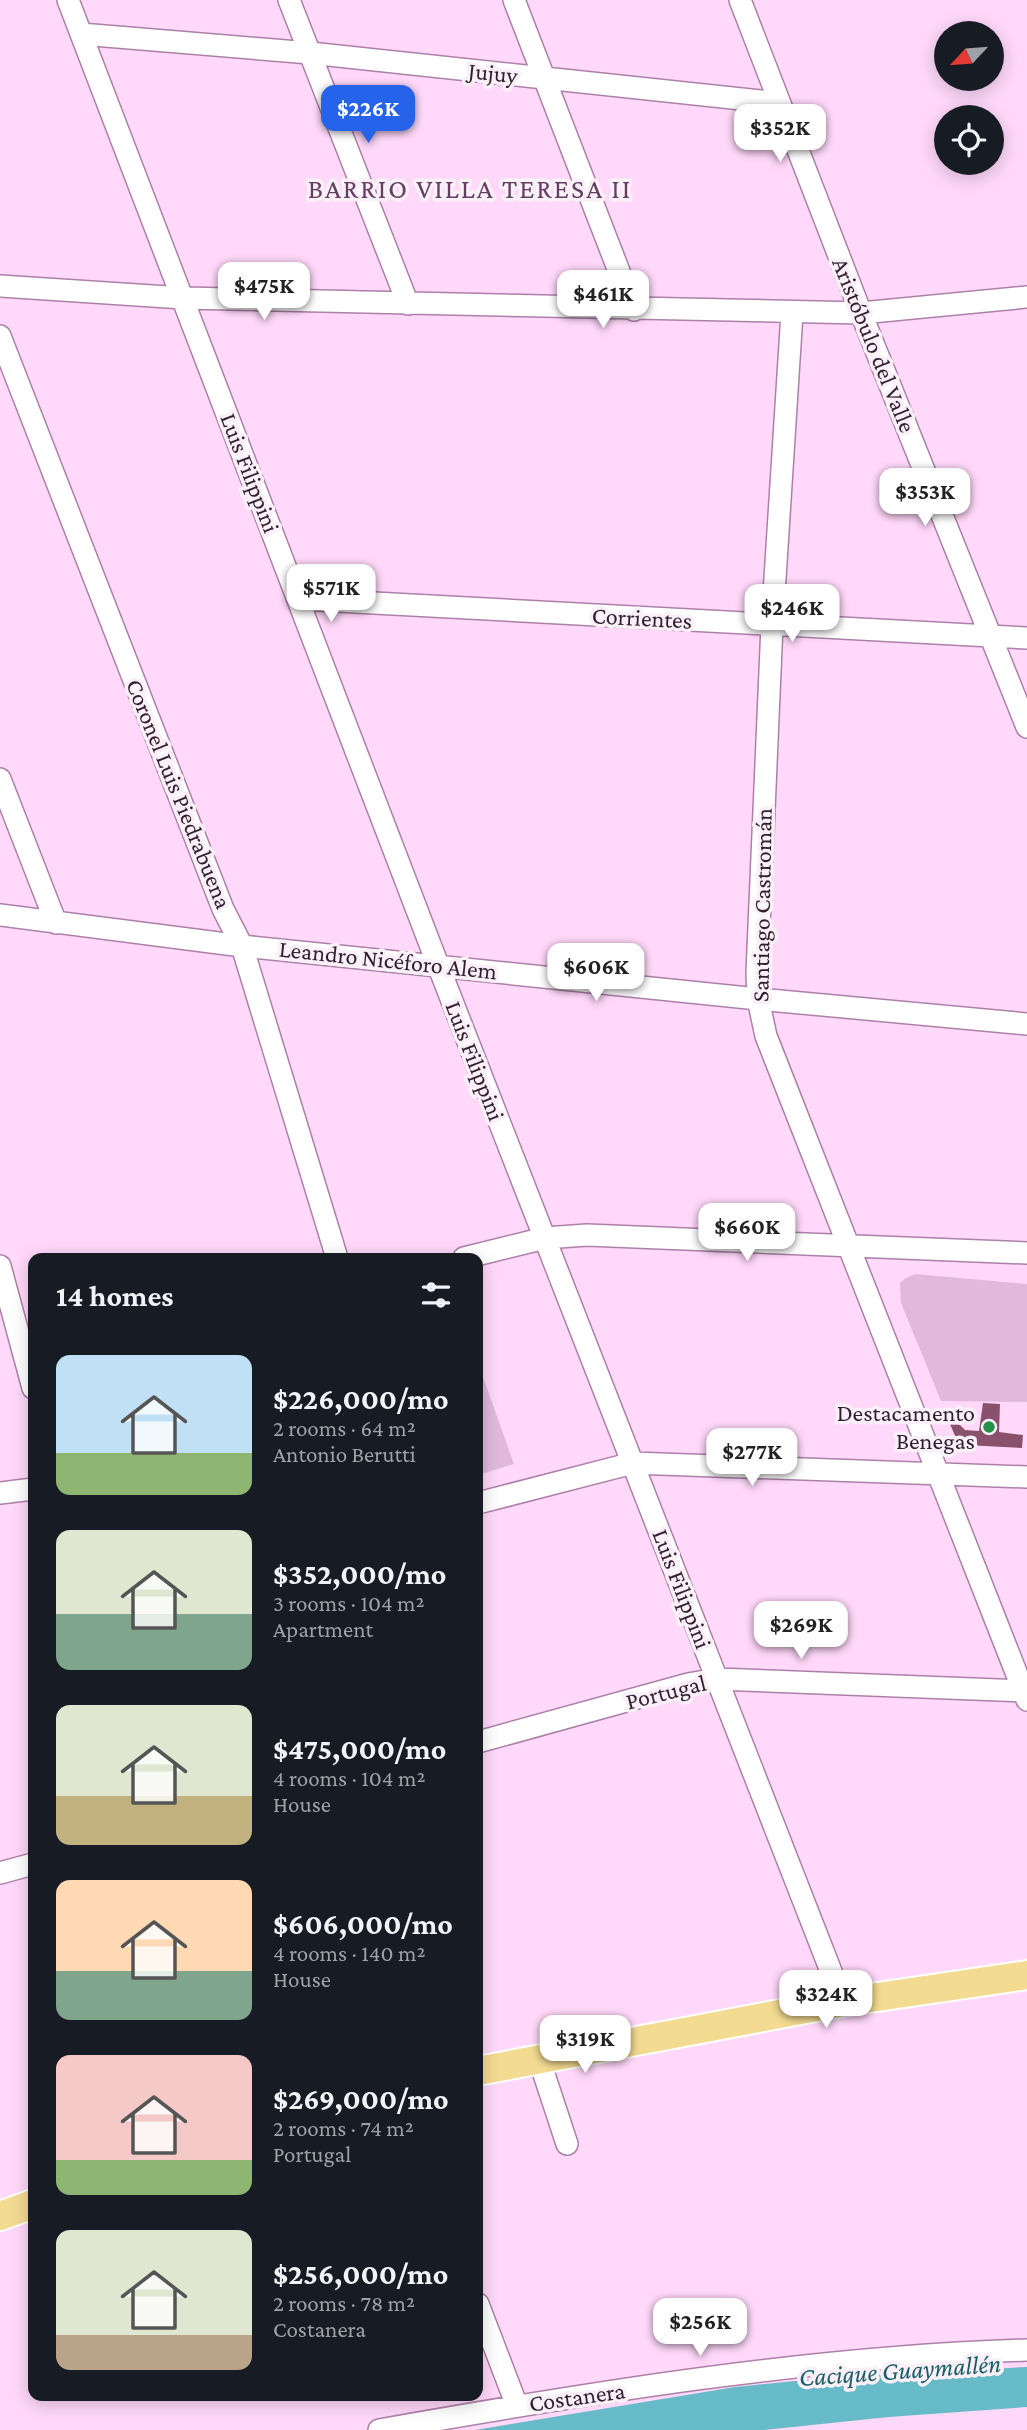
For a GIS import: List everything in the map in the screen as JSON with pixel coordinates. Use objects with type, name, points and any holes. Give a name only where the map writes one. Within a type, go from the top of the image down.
[{"type":"main road","points":[[483,2070],[843,2002],[1027,1975]]},
{"type":"main road","points":[[0,2216],[28,2206]]},
{"type":"street","name":"Luis Filippini","points":[[68,0],[438,965],[843,2002]]},
{"type":"street","points":[[289,0],[408,304]]},
{"type":"street","points":[[514,0],[634,310]]},
{"type":"street","name":"Aristóbulo del Valle","points":[[740,0],[1027,727]]},
{"type":"street","name":"Jujuy","points":[[81,34],[310,53],[779,103]]},
{"type":"street","points":[[0,286],[183,298],[792,313],[862,313],[1027,297]]},
{"type":"street","name":"Santiago Castromán","points":[[792,313],[772,625],[758,999],[766,1036],[1026,1694]]},
{"type":"street","name":"Coronel Luis Piedrabuena","points":[[0,336],[223,909],[242,946],[335,1253]]},
{"type":"street","name":"Corrientes","points":[[299,599],[1027,638]]},
{"type":"street","points":[[0,779],[56,923]]},
{"type":"street","name":"Leandro Nicéforo Alem","points":[[0,915],[242,946],[1027,1024]]},
{"type":"street","points":[[483,1253],[545,1238],[587,1235],[1027,1253]]},
{"type":"street","points":[[0,1266],[28,1364]]},
{"type":"street","points":[[483,1502],[632,1463],[1027,1477]]},
{"type":"street","points":[[0,1493],[28,1490]]},
{"type":"street","name":"Portugal","points":[[483,1741],[688,1684],[717,1679],[1026,1694]]},
{"type":"street","points":[[0,1874],[28,1866]]},
{"type":"street","points":[[539,2059],[567,2144]]},
{"type":"street","points":[[483,2317],[517,2406]]},
{"type":"street","name":"Costanera","points":[[379,2430],[517,2406],[764,2369],[867,2358],[1027,2350]]},
{"type":"shaded area","points":[[915,1274],[1027,1284],[1027,1402],[941,1401],[901,1303],[900,1283]]},
{"type":"shaded area","points":[[483,1377],[514,1464],[483,1473]]},
{"type":"shaded area","points":[[1027,2367],[1027,2407],[764,2430],[475,2430],[735,2387],[835,2377]]},
{"type":"building","name":"Destacamento Benegas","points":[[983,1403],[1000,1404],[999,1432],[1023,1435],[1022,1448],[965,1445],[956,1438],[950,1424],[960,1425],[965,1430],[979,1431]]},
{"type":"place","name":"Destacamento Benegas","points":[[989,1427]]},
{"type":"district","name":"BARRIO VILLA TERESA II","points":[[470,188]]},
{"type":"water label","name":"Cacique Guaymallén","points":[[900,2370]]}]
